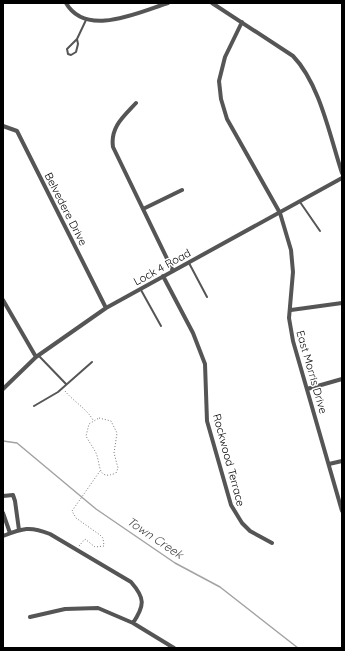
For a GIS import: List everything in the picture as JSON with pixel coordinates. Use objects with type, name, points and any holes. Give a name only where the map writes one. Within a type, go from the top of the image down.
[{"type":"street","points":[[66,3],[70,11],[86,20],[108,21],[168,3]]},
{"type":"street","points":[[212,3],[293,56],[301,64],[318,98],[342,173]]},
{"type":"street","name":"East Morris Drive","points":[[242,22],[225,57],[219,81],[221,99],[227,119],[280,213],[290,250],[293,272],[291,310],[289,318],[293,341],[342,511]]},
{"type":"street","points":[[136,103],[111,135],[113,147],[173,271]]},
{"type":"street","name":"Belvedere Drive","points":[[3,126],[16,131],[106,308]]},
{"type":"street","name":"Lock 4 Road","points":[[3,389],[37,356],[106,308],[342,178]]},
{"type":"street","points":[[143,209],[182,190]]},
{"type":"street","name":"Rockwood Terrace","points":[[163,276],[193,333],[205,364],[207,421],[231,505],[242,523],[250,530],[272,543]]},
{"type":"street","points":[[3,300],[37,356]]},
{"type":"street","points":[[291,310],[342,303]]},
{"type":"street","points":[[307,389],[342,379]]},
{"type":"street","points":[[329,464],[342,461]]},
{"type":"street","points":[[3,496],[13,495],[19,530]]},
{"type":"street","points":[[3,513],[10,533]]},
{"type":"street","points":[[3,536],[28,528],[38,529],[131,582],[139,591],[142,601],[142,610],[133,623]]},
{"type":"street","points":[[30,617],[65,609],[98,608],[133,623],[174,648]]},
{"type":"lane","points":[[77,39],[78,44],[76,52],[71,55],[68,54],[67,49],[77,39],[86,20]]},
{"type":"lane","points":[[300,202],[320,231]]},
{"type":"lane","points":[[188,262],[207,296]]},
{"type":"lane","points":[[141,289],[161,326]]},
{"type":"lane","points":[[37,356],[66,384]]},
{"type":"lane","points":[[34,406],[62,388],[92,362]]},
{"type":"path","points":[[62,388],[75,402],[83,407],[93,420]]},
{"type":"path","points":[[99,418],[107,419],[116,429],[114,452],[117,459],[118,471],[109,476],[100,470],[96,454],[86,436],[89,424],[93,420],[99,418]]},
{"type":"path","points":[[77,550],[85,539],[95,548],[104,546],[100,535],[73,515],[73,508],[87,491],[100,470]]},
{"type":"waterway","name":"Town Creek","points":[[3,441],[17,443],[96,509],[175,563],[220,587],[298,648]]}]
